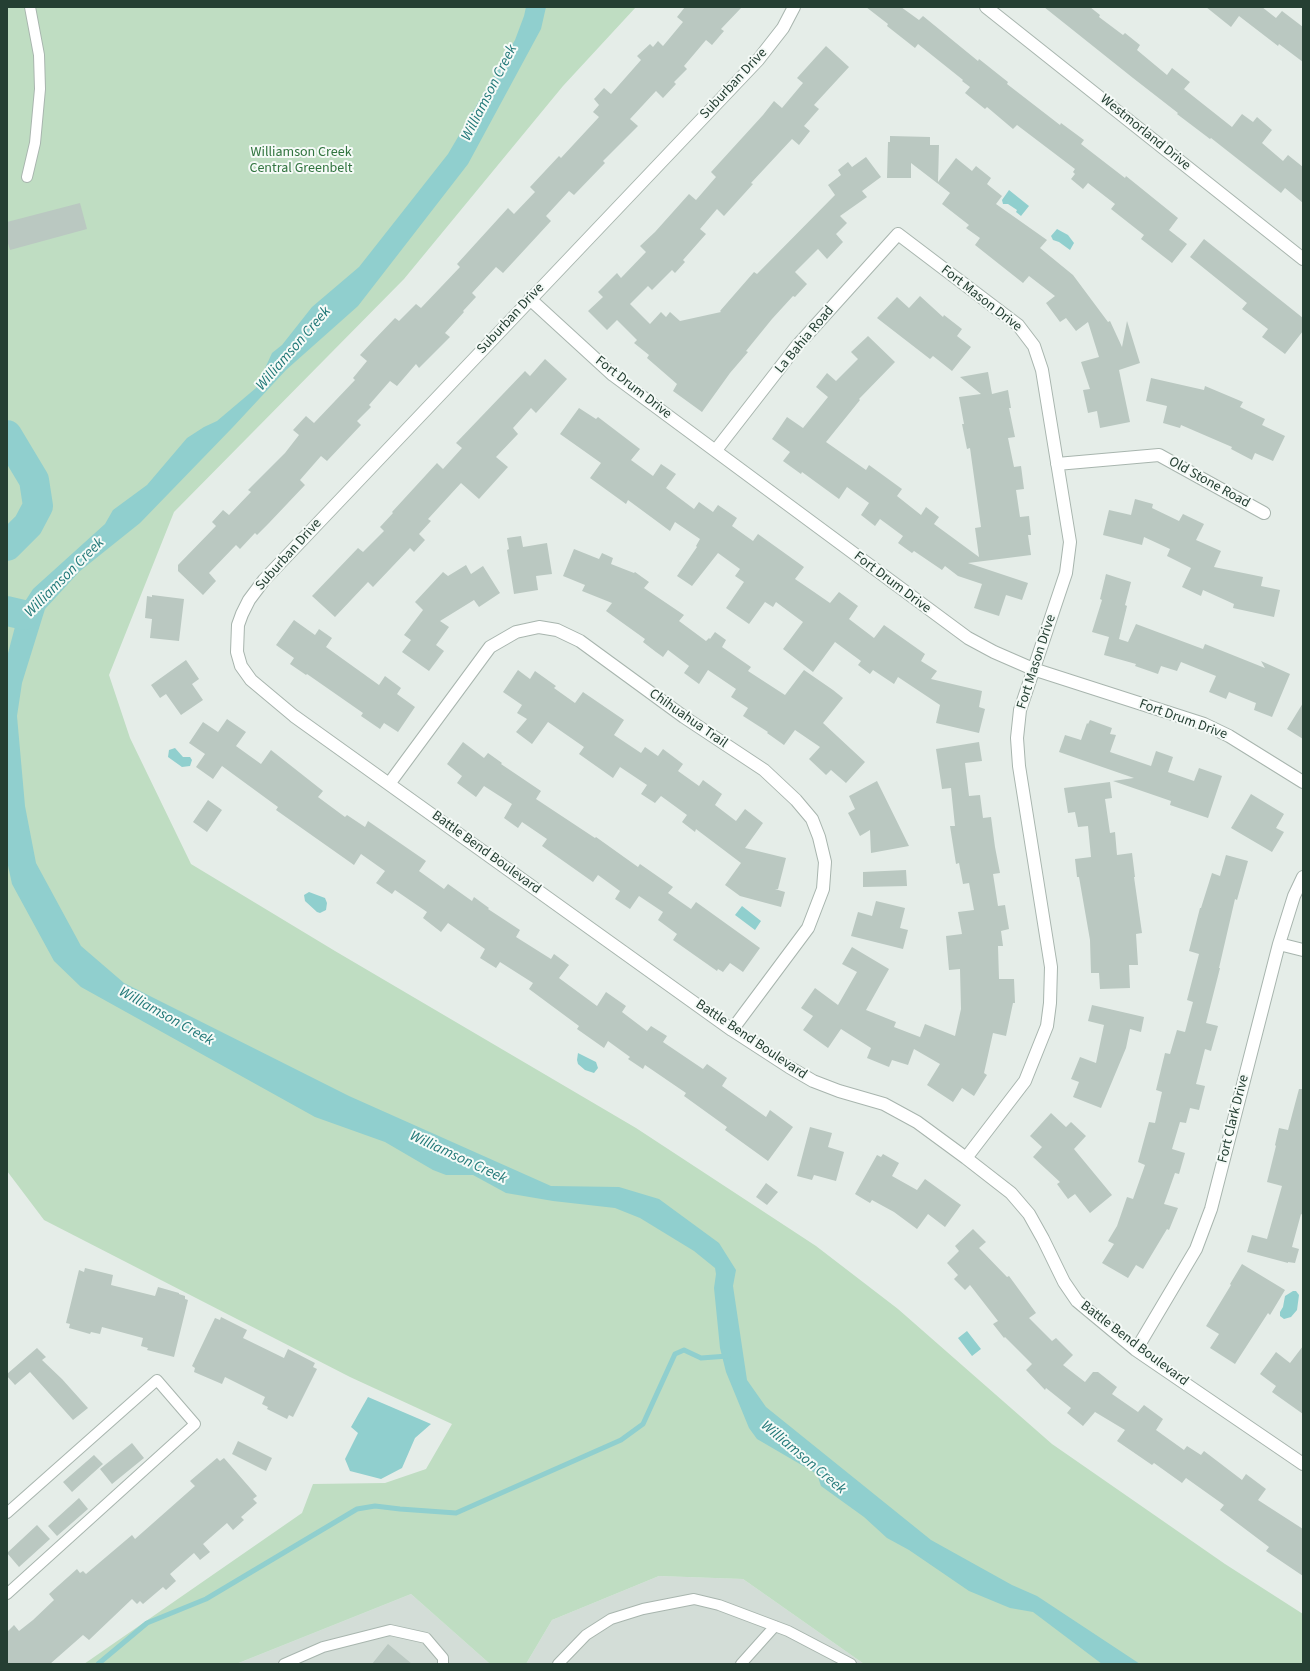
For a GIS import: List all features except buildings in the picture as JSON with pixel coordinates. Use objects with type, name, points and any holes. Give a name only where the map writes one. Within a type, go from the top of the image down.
[{"type":"street","name":"Suburban Drive","points":[[237,636],[242,614],[249,600],[264,580],[758,60],[783,28],[794,7]]},
{"type":"street","name":"Westmorland Drive","points":[[986,7],[1303,259]]},
{"type":"street","name":"La Bahia Road","points":[[716,450],[796,347],[898,234]]},
{"type":"street","name":"Fort Mason Drive","points":[[898,234],[1018,324],[1034,346],[1042,370],[1070,542],[1066,573],[1059,598],[1033,669],[1020,710],[1017,738],[1050,967],[1050,1003],[1047,1026],[1025,1082],[966,1158]]},
{"type":"street","name":"Fort Drum Drive","points":[[530,299],[613,375],[968,638],[994,652],[1033,669],[1204,724],[1229,736],[1303,782]]},
{"type":"street","name":"Old Stone Road","points":[[1057,464],[1159,455],[1264,513]]},
{"type":"street","name":"Chihuahua Trail","points":[[389,784],[490,647],[516,632],[539,627],[557,630],[580,642],[684,717],[764,770],[796,800],[812,819],[819,837],[825,862],[824,889],[808,928],[732,1030]]},
{"type":"street","name":"Battle Bend Boulevard","points":[[237,636],[237,652],[241,666],[251,680],[294,716],[732,1030],[789,1068],[813,1081],[839,1091],[866,1098],[917,1122],[966,1158],[1011,1193],[1029,1214],[1064,1282],[1077,1301],[1136,1350],[1303,1464]]},
{"type":"street","name":"Fort Clark Drive","points":[[1136,1350],[1196,1249],[1211,1209],[1279,944],[1294,896],[1303,877]]},
{"type":"street","points":[[1279,944],[1303,950]]},
{"type":"lane","points":[[27,177],[35,143],[40,89],[39,55],[30,7]]},
{"type":"lane","points":[[7,1513],[157,1380],[195,1424],[7,1594]]},
{"type":"lane","points":[[558,1664],[586,1635],[611,1619],[664,1604],[694,1599],[719,1605],[788,1631],[851,1664]]},
{"type":"lane","points":[[741,1664],[775,1626]]},
{"type":"lane","points":[[284,1664],[323,1647],[390,1630],[426,1638],[442,1658],[443,1664]]},
{"type":"shaded area","points":[[659,1576],[743,1579],[864,1664],[526,1664],[552,1620]]},
{"type":"shaded area","points":[[411,1594],[490,1664],[236,1664]]},
{"type":"green space","name":"Williamson Creek Central Greenbelt","points":[[7,7],[636,7],[563,86],[404,279],[174,512],[109,675],[130,738],[191,864],[335,951],[636,1128],[816,1246],[898,1309],[1052,1444],[1225,1564],[1303,1614],[1303,1664],[864,1664],[743,1579],[659,1576],[552,1620],[526,1664],[490,1664],[411,1594],[236,1664],[84,1664],[302,1513],[313,1484],[385,1483],[426,1469],[452,1424],[350,1377],[44,1220],[7,1171]]},
{"type":"water","name":"Williamson Creek","points":[[526,7],[546,7],[541,29],[468,164],[358,306],[286,370],[140,523],[80,571],[45,609],[22,683],[17,716],[25,806],[36,863],[81,946],[124,983],[349,1096],[551,1186],[619,1187],[659,1199],[719,1243],[736,1270],[733,1286],[747,1380],[766,1407],[931,1540],[1012,1585],[1037,1596],[1140,1664],[1102,1664],[1033,1612],[1010,1608],[969,1591],[909,1550],[887,1538],[864,1517],[821,1486],[817,1474],[757,1439],[749,1428],[726,1372],[720,1348],[714,1288],[716,1274],[715,1268],[694,1251],[640,1218],[615,1208],[553,1201],[506,1193],[473,1175],[446,1175],[433,1170],[385,1142],[315,1117],[81,987],[54,961],[12,884],[7,861],[7,657],[16,623],[24,603],[33,589],[105,524],[113,510],[147,485],[187,438],[217,421],[256,388],[272,353],[282,345],[312,307],[359,267],[448,154],[515,40]]},
{"type":"water","points":[[1009,190],[1029,206],[1021,216],[1016,212],[1017,210],[1008,204],[1003,204],[1002,200]]},
{"type":"water","points":[[1057,229],[1068,235],[1074,243],[1070,250],[1059,242],[1053,240],[1051,236]]},
{"type":"water","points":[[175,748],[183,757],[190,757],[192,760],[190,766],[182,767],[168,757],[169,750]]},
{"type":"water","points":[[309,892],[325,898],[327,903],[326,910],[320,913],[317,912],[305,901],[304,895]]},
{"type":"water","points":[[742,906],[761,921],[755,930],[735,915]]},
{"type":"water","points":[[578,1053],[596,1062],[598,1068],[594,1073],[585,1070],[578,1064]]},
{"type":"water","points":[[1293,1291],[1296,1291],[1299,1295],[1297,1310],[1291,1317],[1284,1319],[1280,1316],[1280,1312],[1283,1307],[1285,1296]]},
{"type":"water","points":[[967,1331],[981,1349],[972,1356],[958,1338]]},
{"type":"water","points":[[368,1397],[431,1424],[415,1438],[402,1468],[381,1479],[350,1471],[345,1459],[358,1433],[351,1427]]},
{"type":"waterway","points":[[7,435],[34,480],[38,506],[28,525],[7,546]]},
{"type":"waterway","name":"Williamson Creek","points":[[7,611],[24,615]]},
{"type":"waterway","points":[[98,1664],[147,1623],[206,1599],[357,1509],[375,1506],[456,1513],[621,1440],[643,1424],[675,1354],[684,1350],[701,1358],[728,1356]]}]
